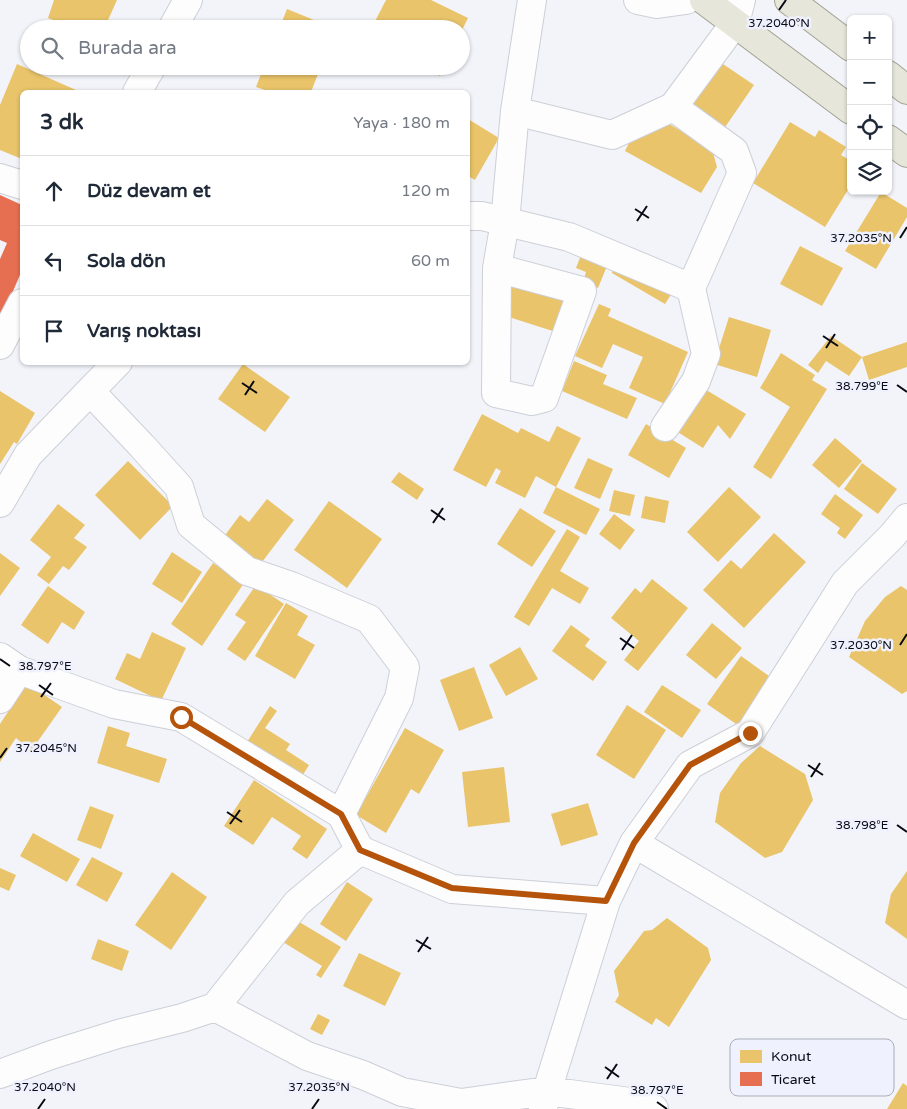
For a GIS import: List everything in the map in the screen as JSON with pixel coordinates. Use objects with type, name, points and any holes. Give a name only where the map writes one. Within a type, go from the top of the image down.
[{"type":"main road","points":[[704,0],[738,11],[847,106]]},
{"type":"main road","points":[[789,0],[847,44]]},
{"type":"main road","points":[[892,79],[907,90]]},
{"type":"main road","points":[[892,142],[907,153]]},
{"type":"street","points":[[177,20],[188,0]]},
{"type":"street","points":[[497,268],[582,292],[544,398],[532,401],[496,393],[497,268],[505,222],[515,111],[532,0]]},
{"type":"street","points":[[638,0],[656,4],[686,0]]},
{"type":"street","points":[[515,111],[612,135],[673,107],[738,11]]},
{"type":"street","points":[[138,90],[147,75]]},
{"type":"street","points":[[665,427],[696,381],[706,354],[691,288],[742,173],[734,151],[673,107]]},
{"type":"street","points":[[0,178],[20,184]]},
{"type":"street","points":[[470,216],[482,216],[569,237],[691,288]]},
{"type":"street","points":[[0,345],[20,307]]},
{"type":"street","points":[[0,503],[28,455],[115,365]]},
{"type":"street","points":[[90,391],[179,488],[191,525],[247,571],[291,586],[369,619],[406,667],[399,698],[341,814]]},
{"type":"street","points":[[545,1100],[606,901],[634,843],[690,765],[750,733],[845,583],[902,532]]},
{"type":"street","points":[[0,699],[10,664],[114,704],[181,717],[341,814],[360,850],[452,888],[606,901]]},
{"type":"street","points":[[634,843],[907,1005]]},
{"type":"street","points":[[0,1074],[118,1034],[182,1018],[215,1007],[296,903],[360,850]]},
{"type":"street","points":[[215,1007],[307,1056],[363,1075],[402,1092],[461,1103],[545,1100],[645,1104],[654,1109]]},
{"type":"building: Konut","points":[[54,0],[117,0],[108,20],[53,20],[48,18]]},
{"type":"building: Konut","points":[[386,0],[431,0],[468,18],[467,20],[376,20]]},
{"type":"building: Konut","points":[[287,9],[314,20],[283,20]]},
{"type":"building: Konut","points":[[720,62],[754,85],[719,136],[686,113]]},
{"type":"building: Konut","points":[[17,64],[20,65],[20,75],[42,75],[76,90],[20,90],[20,158],[0,150],[0,105]]},
{"type":"building: Konut","points":[[261,75],[318,75],[312,90],[265,90],[256,87]]},
{"type":"building: Konut","points":[[470,120],[499,138],[475,180],[470,177]]},
{"type":"building: Konut","points":[[664,121],[712,149],[717,167],[701,193],[625,151],[633,135]]},
{"type":"building: Konut","points":[[790,122],[815,137],[819,130],[846,147],[841,155],[847,159],[847,191],[825,227],[753,183]]},
{"type":"building: Konut","points":[[879,195],[886,195],[907,208],[907,217],[876,269],[845,251]]},
{"type":"building: Konut","points":[[800,246],[843,268],[822,306],[780,284]]},
{"type":"building: Konut","points":[[583,250],[609,261],[598,288],[583,282],[586,272],[576,268]]},
{"type":"building: Konut","points":[[615,260],[672,293],[665,304],[612,273]]},
{"type":"building: Konut","points":[[509,280],[575,293],[562,334],[499,314]]},
{"type":"building: Konut","points":[[599,304],[611,309],[608,316],[688,352],[665,404],[629,388],[643,357],[613,344],[602,368],[575,356]]},
{"type":"building: Konut","points":[[729,317],[771,330],[757,377],[714,364]]},
{"type":"building: Konut","points":[[831,336],[862,357],[849,376],[826,361],[818,373],[808,365]]},
{"type":"building: Konut","points":[[907,342],[907,367],[869,380],[862,357]]},
{"type":"building: Konut","points":[[781,353],[815,375],[812,380],[827,389],[771,479],[753,467],[790,407],[760,388]]},
{"type":"building: Konut","points":[[574,361],[607,375],[603,384],[637,398],[627,419],[562,391]]},
{"type":"building: Konut","points":[[242,365],[290,397],[265,432],[218,399]]},
{"type":"building: Konut","points":[[703,388],[746,414],[730,439],[718,425],[703,448],[676,431]]},
{"type":"building: Konut","points":[[0,391],[35,413],[17,444],[14,442],[0,464]]},
{"type":"building: Konut","points":[[482,414],[518,433],[521,428],[549,442],[557,426],[581,438],[556,487],[536,476],[525,498],[495,483],[501,471],[496,468],[486,487],[453,470]]},
{"type":"building: Konut","points":[[646,424],[686,448],[669,478],[628,455]]},
{"type":"building: Konut","points":[[835,438],[862,461],[839,488],[812,465]]},
{"type":"building: Konut","points":[[588,458],[613,469],[600,499],[574,488]]},
{"type":"building: Konut","points":[[128,461],[173,506],[140,540],[95,495]]},
{"type":"building: Konut","points":[[862,463],[897,489],[878,514],[844,489]]},
{"type":"building: Konut","points":[[399,472],[424,489],[417,500],[391,482]]},
{"type":"building: Konut","points":[[556,487],[600,509],[586,535],[543,513]]},
{"type":"building: Konut","points":[[729,487],[761,517],[718,562],[687,532]]},
{"type":"building: Konut","points":[[614,490],[635,495],[630,516],[609,511]]},
{"type":"building: Konut","points":[[835,494],[863,515],[845,539],[837,533],[840,528],[821,514]]},
{"type":"building: Konut","points":[[645,496],[669,501],[665,523],[641,518]]},
{"type":"building: Konut","points":[[267,499],[294,520],[259,566],[223,538],[240,515],[249,522]]},
{"type":"building: Konut","points":[[329,501],[382,539],[347,588],[294,550]]},
{"type":"building: Konut","points":[[58,504],[85,525],[74,538],[87,547],[69,570],[63,566],[49,584],[37,575],[51,557],[30,540]]},
{"type":"building: Konut","points":[[520,508],[556,531],[532,567],[497,544]]},
{"type":"building: Konut","points":[[614,514],[635,530],[620,550],[599,534]]},
{"type":"building: Konut","points":[[567,529],[580,537],[560,571],[589,588],[580,604],[552,588],[529,626],[514,617]]},
{"type":"building: Konut","points":[[774,533],[806,562],[744,628],[703,590],[731,560],[741,569]]},
{"type":"building: Konut","points":[[172,552],[202,572],[182,603],[152,584]]},
{"type":"building: Konut","points":[[0,553],[20,568],[0,596]]},
{"type":"building: Konut","points":[[213,563],[244,583],[202,646],[171,624]]},
{"type":"building: Konut","points":[[652,579],[688,608],[638,671],[624,660],[639,641],[611,618],[635,588],[641,593]]},
{"type":"building: Konut","points":[[256,585],[284,604],[245,661],[227,649],[246,622],[235,615]]},
{"type":"building: Konut","points":[[48,586],[85,612],[74,630],[62,622],[48,644],[21,625]]},
{"type":"building: Konut","points":[[901,586],[907,590],[907,691],[902,694],[849,657],[865,621],[885,597]]},
{"type":"building: Konut","points":[[286,603],[308,616],[297,635],[315,645],[295,679],[255,656]]},
{"type":"building: Konut","points":[[712,623],[742,648],[716,679],[686,655]]},
{"type":"building: Konut","points":[[571,625],[590,639],[585,646],[607,662],[593,681],[552,651]]},
{"type":"building: Konut","points":[[152,632],[186,648],[161,701],[115,679],[127,653],[140,659]]},
{"type":"building: Konut","points":[[520,647],[538,679],[506,696],[489,665]]},
{"type":"building: Konut","points":[[741,656],[776,681],[742,728],[707,704]]},
{"type":"building: Konut","points":[[474,667],[493,718],[459,731],[440,680]]},
{"type":"building: Konut","points":[[27,683],[62,707],[31,751],[16,738],[0,762],[0,724]]},
{"type":"building: Konut","points":[[662,685],[701,710],[682,738],[644,712]]},
{"type":"building: Konut","points":[[627,705],[666,730],[634,779],[596,755]]},
{"type":"building: Konut","points":[[270,706],[277,711],[265,728],[290,744],[286,750],[309,765],[301,778],[247,742]]},
{"type":"building: Konut","points":[[108,726],[130,733],[126,746],[167,759],[159,783],[97,763]]},
{"type":"building: Konut","points":[[405,728],[444,750],[419,794],[411,789],[386,833],[356,815]]},
{"type":"building: Konut","points":[[760,746],[805,774],[813,800],[782,852],[765,858],[715,822],[720,793],[741,763]]},
{"type":"building: Konut","points":[[504,767],[510,822],[468,827],[462,772]]},
{"type":"building: Konut","points":[[254,780],[327,829],[307,859],[292,849],[301,836],[272,817],[253,845],[224,826]]},
{"type":"building: Konut","points":[[588,803],[598,835],[561,846],[551,814]]},
{"type":"building: Konut","points":[[90,806],[114,815],[101,849],[77,840]]},
{"type":"building: Konut","points":[[33,833],[80,859],[67,882],[20,856]]},
{"type":"building: Konut","points":[[92,857],[123,873],[107,902],[76,885]]},
{"type":"building: Konut","points":[[0,868],[16,875],[9,891],[0,887]]},
{"type":"building: Konut","points":[[907,871],[907,939],[885,923],[891,894]]},
{"type":"building: Konut","points":[[172,872],[207,897],[171,950],[135,925]]},
{"type":"building: Konut","points":[[347,882],[373,899],[346,941],[320,924]]},
{"type":"building: Konut","points":[[291,917],[341,947],[321,978],[316,975],[322,966],[278,939]]},
{"type":"building: Konut","points":[[667,918],[708,948],[711,960],[669,1027],[656,1018],[652,1025],[615,1002],[619,995],[614,971],[644,931],[652,930]]},
{"type":"building: Konut","points":[[98,939],[129,951],[122,971],[91,959]]},
{"type":"building: Konut","points":[[359,953],[401,973],[385,1006],[343,986]]},
{"type":"building: Konut","points":[[318,1014],[330,1020],[322,1035],[310,1029]]},
{"type":"building: Konut","points":[[903,1083],[907,1086],[907,1109],[887,1109]]},
{"type":"building: Ticaret","points":[[0,195],[20,204],[20,275],[0,322],[0,259],[7,243],[0,240]]},
{"type":"route","points":[[181,717],[341,814],[360,850],[452,888],[606,901],[634,843],[690,765],[750,733]]}]
